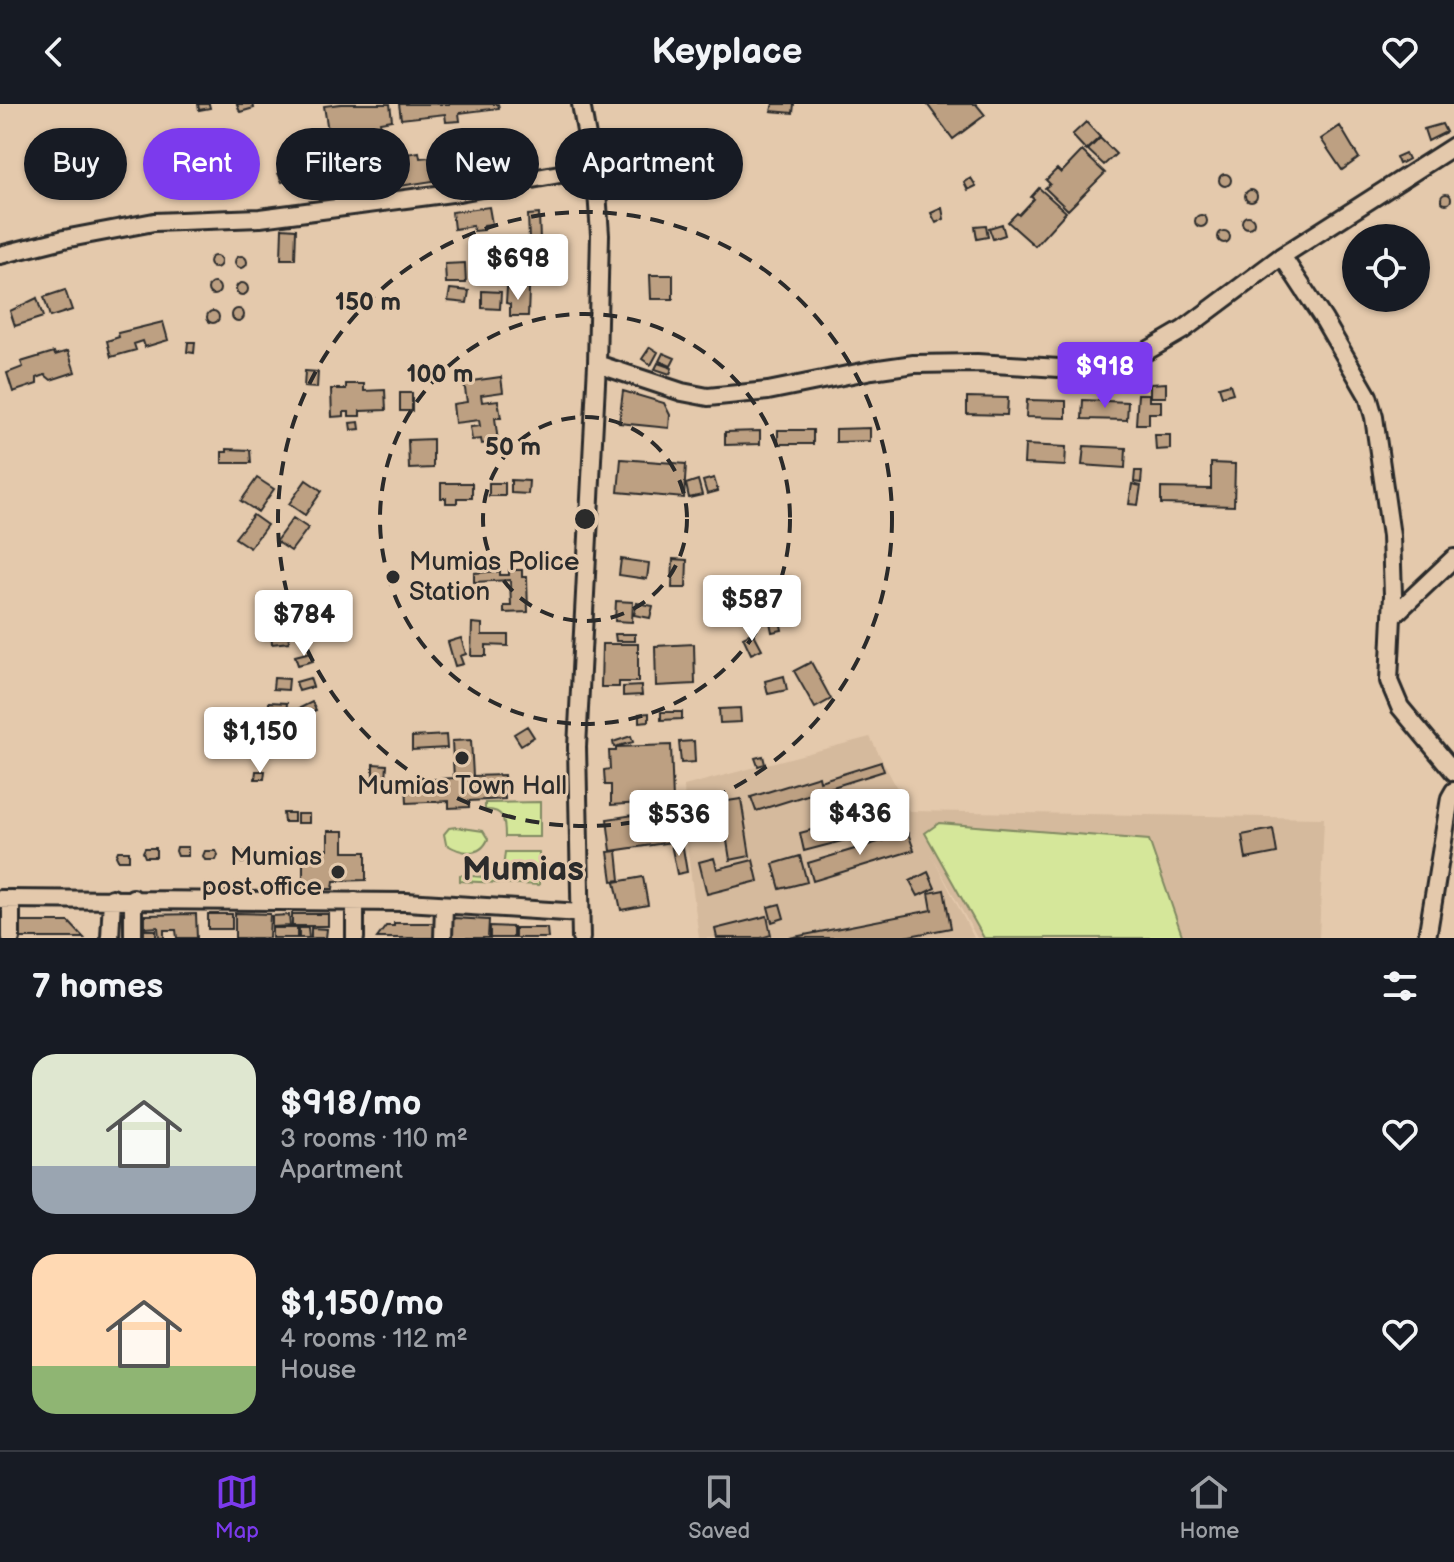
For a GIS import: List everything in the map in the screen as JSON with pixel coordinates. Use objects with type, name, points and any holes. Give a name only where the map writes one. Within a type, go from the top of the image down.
[{"type":"street","points":[[581,104],[586,128]]},
{"type":"street","points":[[597,364],[698,397],[768,391],[914,364],[977,363],[1059,368],[1111,364],[1147,351],[1183,330],[1282,256],[1454,146]]},
{"type":"street","points":[[0,255],[154,222],[260,218],[473,190],[555,175]]},
{"type":"street","points":[[581,938],[577,747],[597,364],[600,235],[596,200]]},
{"type":"street","points":[[1282,256],[1368,396],[1374,417],[1391,536],[1393,616],[1389,681],[1400,707],[1454,772]]},
{"type":"street","points":[[1393,616],[1454,558]]},
{"type":"street","points":[[1427,938],[1447,808],[1454,791]]},
{"type":"street","points":[[110,938],[112,898]]},
{"type":"street","points":[[133,898],[133,938]]},
{"type":"street","points":[[11,938],[6,899],[355,901],[581,913]]},
{"type":"street","points":[[355,901],[355,938]]},
{"type":"street","points":[[443,938],[444,905]]},
{"type":"shaded area","points":[[870,737],[909,811],[1324,818],[1319,938],[977,938],[931,854],[974,938],[699,938],[687,845],[684,786]]},
{"type":"green space","points":[[540,802],[540,837],[505,837],[505,825],[500,814],[485,810],[485,803]]},
{"type":"green space","points":[[939,823],[1149,840],[1183,938],[984,938],[925,833]]},
{"type":"green space","points":[[449,828],[483,831],[488,839],[475,851],[457,850],[446,844],[444,834]]},
{"type":"green space","points":[[505,852],[539,852],[539,885],[460,881],[460,875],[483,877],[503,869]]},
{"type":"building","points":[[198,104],[209,104],[210,108],[199,110]]},
{"type":"building","points":[[237,104],[253,104],[254,108],[240,112]]},
{"type":"building","points":[[390,104],[392,120],[380,122],[381,128],[328,128],[324,106]]},
{"type":"building","points":[[399,104],[498,104],[499,108],[459,113],[460,121],[446,122],[445,114],[401,119]]},
{"type":"building","points":[[773,104],[794,104],[793,113],[771,111]]},
{"type":"building","points":[[927,104],[976,104],[985,115],[953,139]]},
{"type":"building","points":[[1086,122],[1100,137],[1086,150],[1072,135]]},
{"type":"building","points":[[1442,124],[1446,132],[1428,141],[1424,129]]},
{"type":"building","points":[[1340,126],[1359,158],[1342,170],[1321,139]]},
{"type":"building","points":[[1100,138],[1116,154],[1104,165],[1088,150]]},
{"type":"building","points":[[1082,151],[1105,173],[1068,210],[1045,188],[1050,184],[1046,180],[1057,169],[1061,173]]},
{"type":"building","points":[[419,152],[420,158],[426,157],[426,182],[410,184],[410,154]]},
{"type":"building","points":[[1405,153],[1408,159],[1399,164],[1396,157]]},
{"type":"building","points":[[1225,174],[1231,180],[1225,186],[1219,180]]},
{"type":"building","points":[[971,178],[976,186],[968,190],[964,182]]},
{"type":"building","points":[[1039,188],[1066,212],[1035,246],[1008,222],[1034,199],[1031,197]]},
{"type":"building","points":[[1251,190],[1257,196],[1251,202],[1245,196]]},
{"type":"building","points":[[1446,194],[1451,199],[1446,204],[1441,199]]},
{"type":"building","points":[[489,207],[492,224],[484,225],[484,230],[474,231],[473,226],[454,229],[452,212]]},
{"type":"building","points":[[942,208],[944,219],[936,223],[931,213]]},
{"type":"building","points":[[539,214],[540,240],[529,240],[528,215]]},
{"type":"building","points":[[1201,215],[1207,221],[1201,227],[1195,221]]},
{"type":"building","points":[[1248,216],[1254,222],[1248,228],[1242,222]]},
{"type":"building","points":[[1002,224],[1005,235],[993,239],[989,228]]},
{"type":"building","points":[[986,225],[988,237],[977,239],[975,226]]},
{"type":"building","points":[[282,228],[296,229],[295,259],[281,259]]},
{"type":"building","points":[[1224,231],[1230,237],[1224,243],[1218,237]]},
{"type":"building","points":[[505,250],[526,250],[525,278],[505,277]]},
{"type":"building","points":[[215,256],[221,262],[215,268],[209,262]]},
{"type":"building","points":[[241,256],[247,262],[241,268],[235,262]]},
{"type":"building","points":[[465,263],[466,283],[446,283],[445,264]]},
{"type":"building","points":[[650,275],[673,275],[673,299],[651,299]]},
{"type":"building","points":[[214,283],[220,289],[214,295],[208,289]]},
{"type":"building","points":[[242,283],[248,289],[242,295],[236,289]]},
{"type":"building","points":[[507,288],[529,289],[528,316],[510,316],[510,304],[506,303]]},
{"type":"building","points":[[450,289],[469,291],[467,303],[448,301]]},
{"type":"building","points":[[65,290],[72,310],[50,317],[44,297]]},
{"type":"building","points":[[482,291],[501,292],[500,309],[482,308]]},
{"type":"building","points":[[37,298],[43,317],[15,326],[10,311]]},
{"type":"building","points":[[238,309],[244,315],[238,321],[232,315]]},
{"type":"building","points":[[213,311],[219,317],[213,323],[207,317]]},
{"type":"building","points":[[163,322],[168,340],[145,347],[143,341],[134,344],[136,350],[111,357],[107,341],[119,337],[118,333]]},
{"type":"building","points":[[188,342],[195,342],[194,353],[187,352]]},
{"type":"building","points":[[650,347],[658,352],[651,365],[642,359]]},
{"type":"building","points":[[68,351],[75,372],[51,380],[45,375],[37,378],[37,384],[13,392],[7,373],[23,367],[21,362]]},
{"type":"building","points":[[663,353],[675,358],[671,366],[659,361]]},
{"type":"building","points":[[658,363],[672,368],[670,374],[655,369]]},
{"type":"building","points":[[305,371],[318,372],[317,388],[304,387]]},
{"type":"building","points":[[501,377],[503,392],[481,395],[482,402],[498,400],[501,418],[495,418],[498,442],[482,444],[481,439],[472,440],[470,427],[480,426],[479,420],[455,423],[453,404],[467,402],[464,382]]},
{"type":"building","points":[[1166,383],[1166,397],[1150,397],[1150,384]]},
{"type":"building","points":[[346,384],[364,384],[364,391],[385,390],[386,410],[360,411],[360,416],[349,416],[349,412],[344,412],[344,416],[332,417],[331,389],[346,389]]},
{"type":"building","points":[[1230,384],[1233,393],[1222,396],[1219,387]]},
{"type":"building","points":[[623,391],[664,403],[670,415],[669,428],[619,423]]},
{"type":"building","points":[[400,393],[412,393],[412,411],[400,411]]},
{"type":"building","points":[[1138,394],[1149,394],[1149,401],[1161,401],[1161,413],[1149,413],[1149,424],[1136,424]]},
{"type":"building","points":[[967,397],[1008,398],[1007,415],[967,414]]},
{"type":"building","points":[[1027,400],[1066,401],[1066,418],[1026,417]]},
{"type":"building","points":[[1083,400],[1128,402],[1127,420],[1082,419]]},
{"type":"building","points":[[359,422],[360,429],[351,430],[350,423]]},
{"type":"building","points":[[870,428],[870,441],[836,442],[836,429]]},
{"type":"building","points":[[778,430],[813,430],[813,444],[778,444]]},
{"type":"building","points":[[760,431],[760,444],[725,445],[725,432]]},
{"type":"building","points":[[1155,435],[1170,435],[1170,449],[1156,450]]},
{"type":"building","points":[[433,439],[433,468],[409,469],[408,440]]},
{"type":"building","points":[[1025,445],[1066,447],[1065,466],[1024,464]]},
{"type":"building","points":[[1084,446],[1126,448],[1125,468],[1082,465]]},
{"type":"building","points":[[227,449],[250,450],[251,463],[222,463],[222,452],[227,452]]},
{"type":"building","points":[[621,459],[686,464],[684,498],[618,492]]},
{"type":"building","points":[[1211,463],[1235,464],[1234,506],[1161,504],[1161,488],[1211,489]]},
{"type":"building","points":[[1135,471],[1142,471],[1141,483],[1134,482]]},
{"type":"building","points":[[257,478],[274,489],[258,512],[241,501]]},
{"type":"building","points":[[714,478],[718,491],[707,494],[703,481]]},
{"type":"building","points":[[306,480],[322,491],[305,515],[289,504]]},
{"type":"building","points":[[511,480],[529,481],[528,494],[511,493]]},
{"type":"building","points":[[698,480],[702,495],[689,498],[686,484]]},
{"type":"building","points":[[441,483],[472,483],[472,498],[457,498],[457,503],[446,503],[446,498],[441,498]]},
{"type":"building","points":[[489,483],[505,483],[505,496],[489,496]]},
{"type":"building","points":[[1132,484],[1141,486],[1138,505],[1129,504]]},
{"type":"building","points":[[253,515],[267,525],[250,548],[235,538]]},
{"type":"building","points":[[293,518],[308,528],[291,551],[276,541]]},
{"type":"building","points":[[621,559],[649,563],[647,579],[619,575]]},
{"type":"building","points":[[673,559],[687,560],[686,588],[672,588]]},
{"type":"building","points":[[509,570],[522,570],[522,577],[527,577],[528,612],[504,613],[504,606],[511,606],[510,580],[474,582],[474,573],[500,571],[500,575],[509,575]]},
{"type":"building","points":[[616,601],[633,602],[632,622],[615,621]]},
{"type":"building","points":[[637,603],[653,606],[650,618],[634,615]]},
{"type":"building","points":[[780,620],[782,630],[772,632],[770,622]]},
{"type":"building","points":[[472,623],[482,624],[482,635],[508,635],[508,646],[486,645],[486,656],[471,656]]},
{"type":"building","points":[[288,631],[289,642],[272,644],[271,633]]},
{"type":"building","points":[[753,632],[762,649],[751,654],[743,637]]},
{"type":"building","points":[[615,634],[635,634],[635,641],[616,641]]},
{"type":"building","points":[[461,638],[466,654],[460,656],[463,664],[455,666],[448,642]]},
{"type":"building","points":[[602,644],[638,644],[638,682],[619,682],[619,687],[601,687]]},
{"type":"building","points":[[694,644],[695,684],[656,686],[655,646]]},
{"type":"building","points":[[311,652],[313,661],[298,665],[295,656]]},
{"type":"building","points":[[811,662],[831,699],[815,708],[794,671]]},
{"type":"building","points":[[784,676],[787,690],[768,694],[765,681]]},
{"type":"building","points":[[274,678],[289,679],[288,690],[273,689]]},
{"type":"building","points":[[310,678],[313,687],[299,691],[296,682]]},
{"type":"building","points":[[641,686],[642,695],[623,696],[623,687]]},
{"type":"building","points":[[269,702],[287,703],[286,715],[269,715]]},
{"type":"building","points":[[312,702],[316,710],[300,718],[296,710]]},
{"type":"building","points":[[740,708],[741,722],[720,723],[719,709]]},
{"type":"building","points":[[661,712],[682,712],[682,719],[661,720]]},
{"type":"building","points":[[649,713],[649,721],[639,722],[639,714]]},
{"type":"building","points":[[527,726],[534,737],[521,745],[514,734]]},
{"type":"building","points":[[446,735],[447,748],[412,750],[412,737]]},
{"type":"building","points":[[631,736],[633,742],[614,747],[613,742]]},
{"type":"building","name":"Mumias Town Hall","points":[[471,740],[473,776],[504,775],[505,799],[469,801],[469,807],[449,808],[449,801],[407,803],[406,781],[454,778],[452,741]]},
{"type":"building","points":[[694,741],[695,762],[681,763],[679,742]]},
{"type":"building","points":[[671,745],[673,801],[611,805],[611,785],[605,785],[604,770],[610,769],[609,751],[616,751],[616,747]]},
{"type":"building","points":[[763,756],[765,764],[758,766],[755,758]]},
{"type":"building","points":[[881,762],[884,771],[756,811],[751,797],[819,776],[820,781]]},
{"type":"building","points":[[373,764],[387,765],[386,779],[373,778]]},
{"type":"building","points":[[256,771],[265,771],[264,779],[255,779]]},
{"type":"building","points":[[741,799],[750,856],[730,860],[721,802]]},
{"type":"building","points":[[714,808],[717,830],[702,832],[698,811]]},
{"type":"building","points":[[674,809],[679,841],[611,851],[607,819]],"holes":[[[660,821],[662,834],[652,835],[650,822]]]},
{"type":"building","points":[[886,810],[891,828],[804,851],[800,833]]},
{"type":"building","points":[[283,813],[294,813],[294,822],[284,822]]},
{"type":"building","points":[[297,814],[309,814],[309,823],[297,823]]},
{"type":"building","points":[[1273,829],[1277,853],[1246,859],[1242,835]]},
{"type":"building","points":[[328,831],[344,831],[344,852],[366,852],[366,880],[334,881],[333,889],[303,889],[303,849],[328,849]]},
{"type":"building","points":[[908,833],[914,850],[813,881],[808,863]]},
{"type":"building","points":[[682,842],[687,872],[677,874],[671,844]]},
{"type":"building","points":[[177,847],[188,847],[188,856],[178,856]]},
{"type":"building","points":[[145,848],[156,848],[156,857],[145,857]]},
{"type":"building","points":[[118,851],[129,851],[129,860],[118,860]]},
{"type":"building","points":[[205,851],[216,851],[216,860],[205,860]]},
{"type":"building","points":[[249,851],[252,860],[242,863],[238,859],[239,854]]},
{"type":"building","points":[[617,851],[620,880],[612,881],[608,852]]},
{"type":"building","points":[[800,856],[807,882],[780,889],[773,864]]},
{"type":"building","points":[[714,858],[717,869],[753,860],[758,881],[707,894],[699,862]]},
{"type":"building","points":[[928,872],[935,888],[918,896],[910,881]]},
{"type":"building","points":[[643,877],[648,905],[621,910],[615,882]]},
{"type":"building","points":[[944,890],[951,928],[899,938],[789,938],[932,910],[929,893]]},
{"type":"building","points":[[780,904],[784,918],[772,922],[768,907]]},
{"type":"building","points":[[235,913],[270,914],[269,938],[235,938]]},
{"type":"building","points":[[196,914],[197,938],[177,938],[176,930],[164,930],[164,938],[159,938],[158,927],[145,928],[145,915]]},
{"type":"building","points":[[208,914],[232,914],[232,929],[208,929]]},
{"type":"building","points":[[292,914],[328,914],[328,926],[292,926]]},
{"type":"building","points":[[289,915],[290,926],[272,927],[272,916]]},
{"type":"building","points":[[767,916],[771,935],[761,938],[717,938],[715,929]]},
{"type":"building","points":[[453,918],[489,920],[488,938],[452,938]]},
{"type":"building","points":[[21,922],[69,922],[84,938],[21,938]]},
{"type":"building","points":[[394,923],[434,923],[434,938],[377,938],[386,926],[394,926]]},
{"type":"building","points":[[490,926],[513,927],[513,938],[490,938]]},
{"type":"building","points":[[272,928],[297,928],[297,938],[272,938]]},
{"type":"building","points":[[299,928],[308,928],[309,938],[299,938]]},
{"type":"building","points":[[311,928],[327,929],[326,938],[311,938]]},
{"type":"building","points":[[515,928],[547,928],[548,938],[515,938]]},
{"type":"building","points":[[144,930],[156,930],[156,938],[144,938]]},
{"type":"place","name":"Mumias Police Station","points":[[393,577]]},
{"type":"place","name":"Mumias Town Hall","points":[[462,758]]},
{"type":"place","name":"Mumias post office","points":[[338,872]]},
{"type":"district","name":"Mumias","points":[[523,869]]}]
